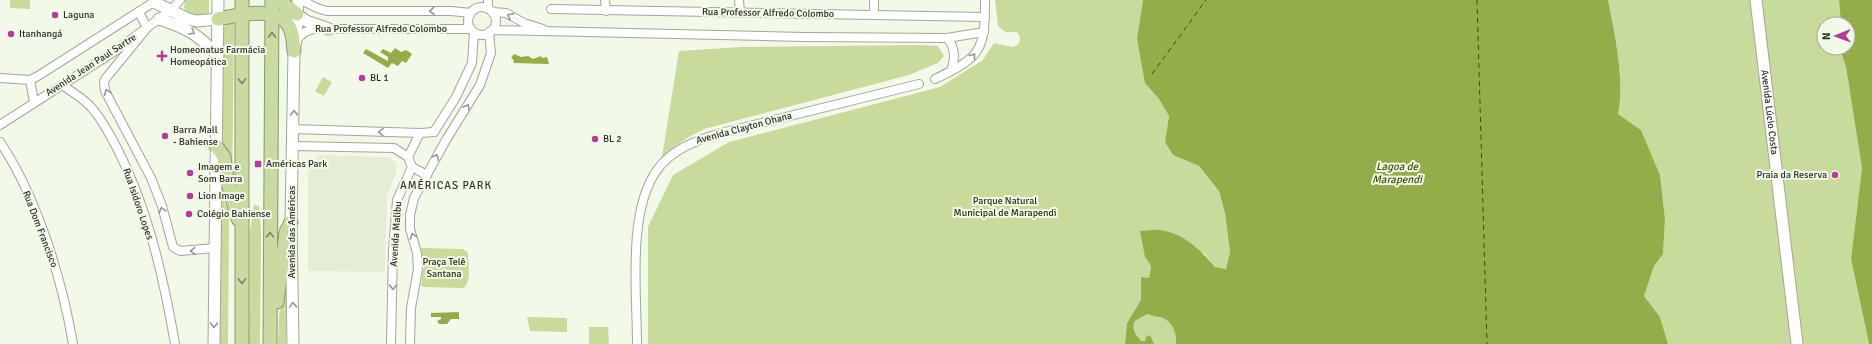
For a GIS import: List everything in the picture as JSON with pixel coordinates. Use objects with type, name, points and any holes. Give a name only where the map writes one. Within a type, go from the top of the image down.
[{"type":"highway","points":[[242,0],[242,344]]},
{"type":"highway","points":[[270,339],[272,0]]},
{"type":"highway","points":[[278,0],[297,14]]},
{"type":"highway","points":[[218,19],[242,14],[272,14],[286,22],[295,46]]},
{"type":"highway","points":[[216,146],[221,152],[225,161],[227,180],[237,216],[238,234],[243,252]]},
{"type":"highway","points":[[270,339],[276,315],[286,232],[291,222]]},
{"type":"main road","points":[[214,344],[218,0]]},
{"type":"main road","name":"Avenida das Américas","points":[[294,344],[291,222],[295,46],[298,0]]},
{"type":"main road","name":"Avenida Lúcio Costa","points":[[1756,0],[1797,344]]},
{"type":"main road","points":[[155,1],[176,5],[188,19],[197,21],[218,19]]},
{"type":"main road","points":[[297,14],[306,21],[329,29]]},
{"type":"main road","points":[[159,19],[192,32],[201,38],[218,56]]},
{"type":"street","name":"Rua Professor Alfredo Colombo","points":[[301,0],[327,11],[472,11]]},
{"type":"street","points":[[434,132],[456,97],[472,63],[472,31],[468,20],[472,11],[474,0]]},
{"type":"street","points":[[488,0],[495,22],[491,31]]},
{"type":"street","points":[[605,0],[606,11]]},
{"type":"street","points":[[740,0],[740,12]]},
{"type":"street","points":[[874,0],[874,15]]},
{"type":"street","points":[[935,79],[970,60],[980,45],[984,32],[985,0]]},
{"type":"street","name":"Avenida Jean Paul Sartre","points":[[34,102],[30,80],[155,1]]},
{"type":"street","name":"Avenida Jean Paul Sartre","points":[[0,125],[147,28],[176,5]]},
{"type":"street","points":[[472,11],[481,7],[506,13],[524,23],[554,32]]},
{"type":"street","name":"Rua Professor Alfredo Colombo","points":[[551,10],[985,17]]},
{"type":"street","name":"Avenida Jean Paul Sartre","points":[[139,12],[147,28]]},
{"type":"street","name":"Rua Isidoro Lopes","points":[[147,28],[106,78],[104,86],[107,95],[119,114],[151,178],[162,206],[173,247],[180,251],[214,248]]},
{"type":"street","name":"Rua Professor Alfredo Colombo","points":[[295,46],[308,30],[472,31]]},
{"type":"street","points":[[472,31],[480,35],[491,31],[947,38],[984,32]]},
{"type":"street","name":"Avenida Malibu","points":[[410,344],[410,308],[418,264],[417,253],[410,229],[410,214],[414,198],[446,140],[480,85],[491,53],[491,31]]},
{"type":"street","points":[[947,38],[953,48],[954,55],[951,71]]},
{"type":"street","points":[[0,78],[30,80]]},
{"type":"street","name":"Avenida Clayton Ohana","points":[[637,344],[637,226],[646,193],[658,170],[671,156],[692,142],[717,134],[919,84]]},
{"type":"street","name":"Rua Isidoro Lopes","points":[[62,85],[89,105],[98,115],[121,156],[140,205],[150,237],[167,302],[175,344]]},
{"type":"street","points":[[294,129],[420,133],[434,132],[446,140]]},
{"type":"street","points":[[408,156],[420,133]]},
{"type":"street","name":"Rua Dom Francisco","points":[[0,142],[15,167],[45,236],[59,284],[73,344]]},
{"type":"street","points":[[293,146],[394,148],[408,156],[412,167],[427,175]]},
{"type":"street","name":"Avenida Malibu","points":[[391,344],[393,250],[397,200],[412,167]]},
{"type":"shaded area","points":[[321,155],[389,157],[396,163],[396,172],[387,197],[385,272],[308,271],[308,173],[312,162]]},
{"type":"green space","points":[[10,0],[30,0],[30,9],[10,8]]},
{"type":"green space","points":[[185,0],[209,0],[209,13],[203,17],[188,14],[184,8]]},
{"type":"green space","name":"Parque Natural Municipal de Marapendi","points":[[995,0],[1143,0],[1137,39],[1147,85],[1159,99],[1169,116],[1165,142],[1173,155],[1199,166],[1219,191],[1225,213],[1230,253],[1226,269],[1215,267],[1204,253],[1145,257],[1151,266],[1149,278],[1141,277],[1141,300],[1127,323],[1125,344],[648,344],[648,227],[673,175],[729,142],[940,87],[983,60],[994,43],[1012,47],[1019,44],[1020,37],[1017,32],[1005,32],[998,26]]},
{"type":"green space","points":[[1608,0],[1839,0],[1840,16],[1816,16],[1816,56],[1843,56],[1846,67],[1862,168],[1851,259],[1869,344],[1668,344],[1660,317],[1644,296],[1654,266],[1663,254],[1665,219],[1660,175],[1641,130],[1618,114],[1620,101],[1620,72]]},
{"type":"green space","points":[[234,21],[232,201],[223,175],[222,31],[227,23]]},
{"type":"green space","points":[[938,46],[944,56],[938,63],[909,75],[704,129],[687,138],[662,157],[679,51],[742,47]]},
{"type":"green space","points":[[323,77],[332,82],[324,96],[315,91]]},
{"type":"green space","points":[[218,184],[228,212],[229,220],[228,344],[217,344]]},
{"type":"green space","points":[[254,205],[259,206],[261,231],[260,344],[249,344],[250,232]]},
{"type":"green space","name":"Praça Telê Santana","points":[[422,248],[463,249],[468,253],[469,277],[466,285],[463,288],[423,287],[421,285],[424,265],[420,250]]},
{"type":"green space","points":[[287,284],[286,344],[278,344],[279,315]]},
{"type":"green space","points":[[1147,314],[1163,318],[1169,322],[1175,333],[1176,344],[1154,344],[1152,340],[1141,341],[1135,331],[1134,324],[1135,321]]},
{"type":"green space","points":[[527,317],[567,318],[567,332],[530,331]]},
{"type":"green space","points":[[589,327],[608,327],[609,344],[589,344]]},
{"type":"water","name":"Lagoa de Marapendi","points":[[1143,0],[1608,0],[1620,72],[1620,101],[1618,114],[1641,130],[1660,175],[1665,219],[1663,254],[1654,266],[1644,296],[1660,317],[1668,344],[1176,344],[1175,333],[1169,322],[1163,318],[1147,314],[1135,321],[1134,329],[1141,341],[1145,341],[1146,337],[1150,335],[1154,344],[1125,344],[1127,323],[1141,300],[1141,277],[1149,278],[1151,266],[1145,257],[1140,231],[1157,230],[1175,234],[1197,248],[1215,267],[1226,269],[1230,252],[1225,213],[1219,191],[1199,166],[1173,155],[1165,142],[1169,116],[1159,99],[1145,83],[1137,39]]},
{"type":"water","points":[[1839,0],[1872,0],[1872,344],[1869,344],[1851,259],[1862,168],[1846,67],[1842,56],[1856,56],[1856,16],[1840,16]]},
{"type":"water","points":[[395,48],[401,52],[406,50],[412,54],[406,63],[402,61],[398,66],[392,63],[388,68],[363,53],[366,49],[388,61],[388,57],[380,52],[383,49],[391,53]]},
{"type":"water","points":[[514,54],[521,57],[528,56],[533,59],[541,56],[542,58],[547,57],[549,64],[514,63],[513,59],[511,58]]},
{"type":"water","points":[[459,312],[459,319],[451,319],[447,324],[439,324],[437,321],[441,319],[441,317],[431,317],[431,313]]},
{"type":"ferry route","points":[[1152,74],[1206,0]]},
{"type":"ferry route","points":[[1477,0],[1487,344]]},
{"type":"place","name":"Laguna","points":[[55,15]]},
{"type":"place","name":"Itanhangá","points":[[11,34]]},
{"type":"place","name":"Homeonatus Farmácia Homeopática","points":[[162,56]]},
{"type":"place","name":"BL 1","points":[[362,78]]},
{"type":"place","name":"Barra Mall - Bahiense","points":[[165,136]]},
{"type":"place","name":"BL 2","points":[[595,139]]},
{"type":"place","name":"Américas Park","points":[[258,164]]},
{"type":"place","name":"Imagem e Som Barra","points":[[190,173]]},
{"type":"place","name":"Praia da Reserva","points":[[1835,175]]},
{"type":"place","name":"Lion Image","points":[[190,196]]},
{"type":"place","name":"Colégio Bahiense","points":[[189,214]]},
{"type":"district","name":"AMÉRICAS PARK","points":[[446,185]]}]
